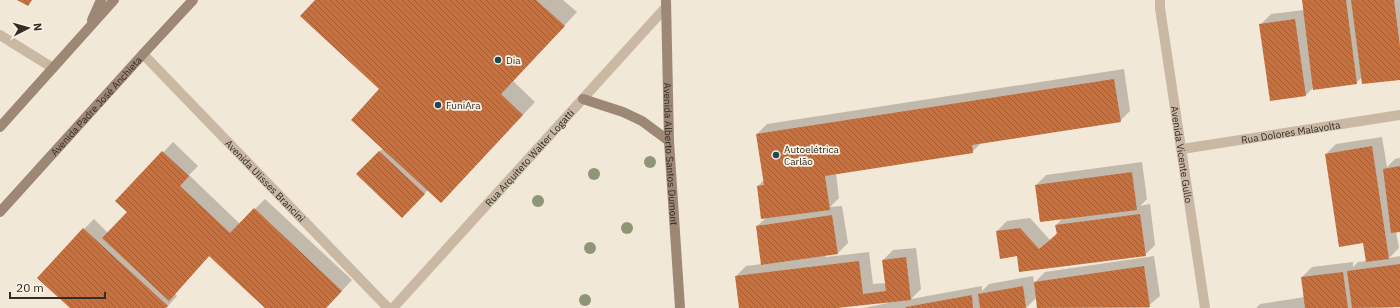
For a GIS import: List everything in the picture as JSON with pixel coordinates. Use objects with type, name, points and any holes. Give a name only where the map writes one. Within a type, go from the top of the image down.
[{"type":"main road","points":[[88,28],[101,0]]},
{"type":"main road","points":[[0,127],[114,0]]},
{"type":"main road","name":"Avenida Padre José Anchieta","points":[[0,212],[193,0]]},
{"type":"main road","name":"Avenida Alberto Santos Dumont","points":[[666,3],[669,141],[680,308]]},
{"type":"main road","points":[[583,99],[630,115],[642,121],[669,141]]},
{"type":"street","name":"Avenida Vicente Gullo","points":[[1160,0],[1205,308]]},
{"type":"street","name":"Rua Arquiteto Walter Logatti","points":[[392,308],[583,99],[666,3]]},
{"type":"street","points":[[0,35],[53,68]]},
{"type":"street","name":"Avenida Ulisses Brancini","points":[[143,54],[388,308]]},
{"type":"street","name":"Rua Dolores Malavolta","points":[[1182,149],[1400,115]]},
{"type":"building","points":[[17,0],[32,0],[28,6]]},
{"type":"building","name":"FuniAra","points":[[315,0],[536,0],[565,26],[501,94],[523,115],[441,203],[351,120],[379,89],[300,16]]},
{"type":"building","points":[[1302,0],[1346,0],[1357,84],[1313,90]]},
{"type":"building","points":[[1351,0],[1394,0],[1400,47],[1400,80],[1362,84]]},
{"type":"building","points":[[1295,19],[1306,96],[1270,101],[1259,24]]},
{"type":"building","points":[[1114,79],[1121,122],[972,145],[973,153],[825,176],[830,210],[761,219],[757,186],[764,185],[756,134]]},
{"type":"building","points":[[1372,146],[1389,259],[1366,262],[1363,243],[1339,247],[1325,154]]},
{"type":"building","points":[[162,151],[189,176],[180,186],[230,233],[254,208],[342,291],[326,308],[265,308],[209,256],[169,301],[102,238],[127,212],[115,201]]},
{"type":"building","points":[[379,151],[425,194],[402,218],[356,174]]},
{"type":"building","points":[[1400,166],[1400,232],[1391,233],[1383,169]]},
{"type":"building","points":[[1132,172],[1137,210],[1040,222],[1035,185]]},
{"type":"building","points":[[1140,214],[1146,256],[1019,272],[1017,256],[1000,259],[996,231],[1020,228],[1039,249],[1057,234],[1055,225]]},
{"type":"building","points":[[832,215],[838,254],[761,265],[756,226]]},
{"type":"building","points":[[83,228],[168,306],[166,308],[70,308],[37,278]]},
{"type":"building","points":[[906,257],[911,300],[837,308],[739,308],[735,276],[859,261],[863,294],[886,291],[882,260]]},
{"type":"building","points":[[1400,264],[1400,307],[1352,308],[1347,271]]},
{"type":"building","points":[[1144,266],[1150,307],[1037,308],[1034,282]]},
{"type":"building","points":[[1343,272],[1348,308],[1305,308],[1301,277]]},
{"type":"building","points":[[1023,286],[1026,308],[980,308],[978,294]]},
{"type":"building","points":[[972,295],[973,308],[906,308],[906,307]]},
{"type":"place","name":"Dia","points":[[498,60]]},
{"type":"place","name":"FuniAra","points":[[438,105]]},
{"type":"place","name":"Autoelétrica Carlão","points":[[776,155]]}]
